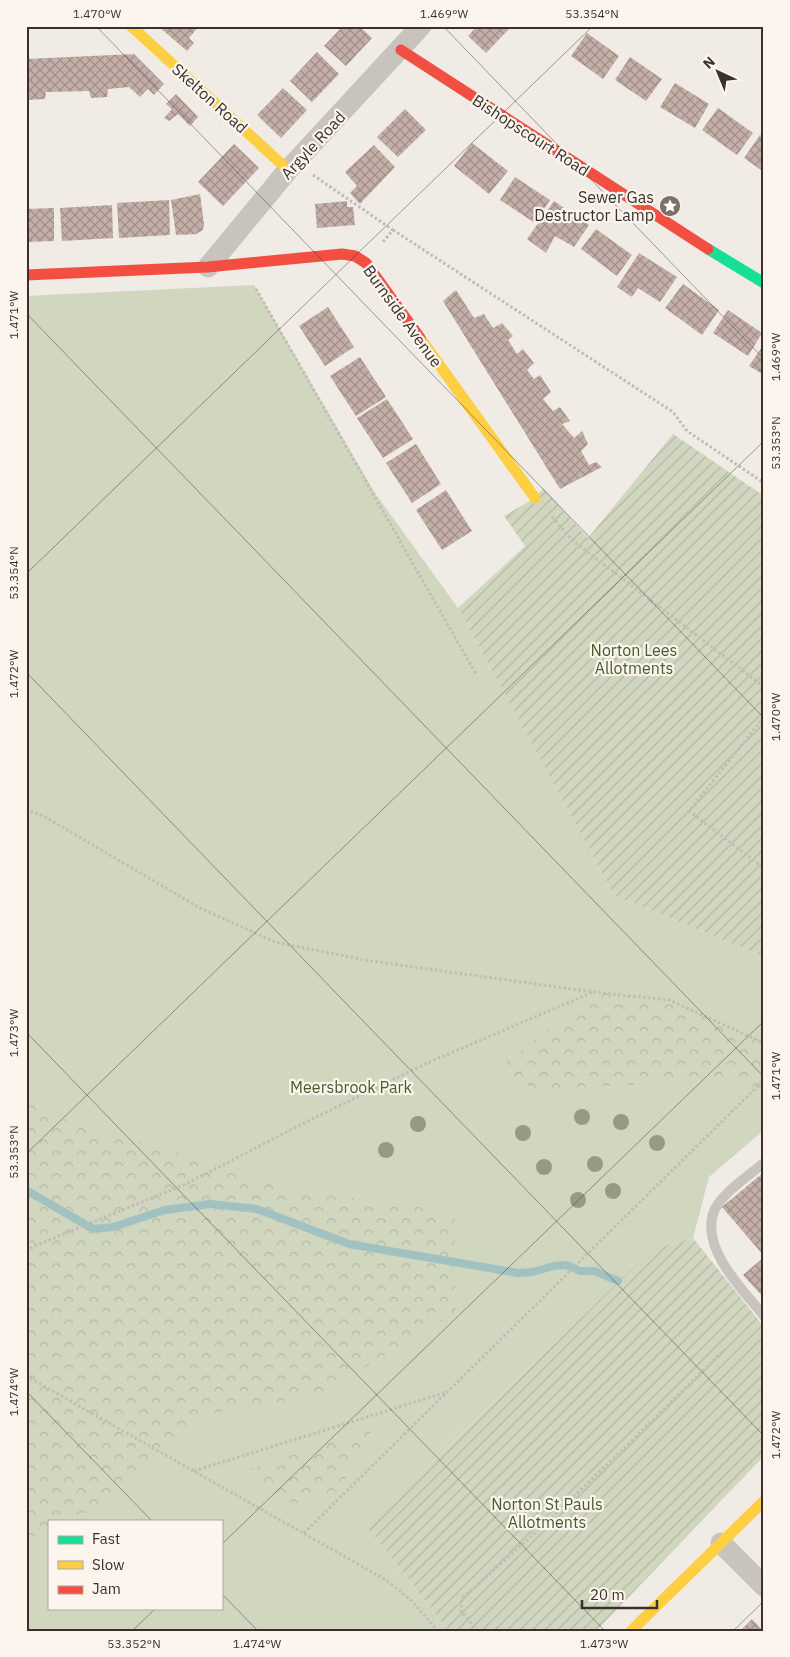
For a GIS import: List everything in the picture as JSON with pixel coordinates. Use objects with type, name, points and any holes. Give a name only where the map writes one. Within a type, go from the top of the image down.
[{"type":"street","name":"Skelton Road","points":[[131,26],[288,170]]},
{"type":"street","name":"Argyle Road","points":[[208,267],[288,170],[422,26]]},
{"type":"street","name":"Bishopscourt Road","points":[[401,50],[678,230],[764,283]]},
{"type":"street","name":"Burnside Avenue","points":[[26,275],[208,267],[342,254],[355,256],[366,263],[534,498]]},
{"type":"street","points":[[632,1631],[764,1501]]},
{"type":"street","points":[[722,1544],[764,1586]]},
{"type":"lane","points":[[764,1163],[728,1193],[713,1213],[711,1238],[728,1272],[764,1316]]},
{"type":"path","points":[[288,170],[315,176],[393,230],[673,412],[688,431],[764,483]]},
{"type":"path","points":[[366,263],[393,230]]},
{"type":"path","points":[[242,264],[476,674]]},
{"type":"path","points":[[534,498],[572,540],[764,687]]},
{"type":"path","points":[[764,717],[689,811],[764,868]]},
{"type":"path","points":[[26,809],[47,818],[198,907],[275,942],[364,960],[593,992],[669,1000],[764,1043]]},
{"type":"path","points":[[26,1251],[186,1184],[304,1123],[425,1064],[593,992]]},
{"type":"path","points":[[304,1533],[764,1080]]},
{"type":"path","points":[[478,1631],[461,1612],[462,1598],[522,1545],[725,1349]]},
{"type":"path","points":[[26,1376],[386,1580],[412,1602],[438,1631]]},
{"type":"path","points":[[194,1471],[447,1392]]},
{"type":"green space","name":"Meersbrook Park","points":[[254,285],[375,493],[458,608],[614,895],[764,957],[764,1130],[709,1177],[693,1238],[652,1249],[366,1526],[449,1631],[26,1631],[26,296]]},
{"type":"green space","name":"Norton Lees Allotments","points":[[673,434],[764,496],[764,957],[614,895],[458,608],[525,546],[504,516],[535,498],[543,488],[588,538]]},
{"type":"green space","points":[[593,992],[669,1000],[764,1042],[764,1089],[714,1078],[636,1085],[532,1089],[499,1068]]},
{"type":"green space","points":[[26,1096],[74,1124],[191,1156],[285,1189],[454,1212],[456,1312],[321,1395],[198,1416],[104,1504],[67,1520],[48,1520],[48,1529],[26,1540]]},
{"type":"green space","name":"Norton St Pauls Allotments","points":[[693,1238],[764,1327],[764,1456],[596,1631],[449,1631],[366,1526],[652,1249]]},
{"type":"green space","points":[[372,1429],[340,1490],[294,1504],[241,1472]]},
{"type":"building","points":[[158,26],[199,26],[189,38],[194,43],[187,51]]},
{"type":"building","points":[[343,26],[359,26],[372,38],[346,66],[324,46]]},
{"type":"building","points":[[477,26],[512,26],[486,53],[468,36]]},
{"type":"building","points":[[587,33],[619,56],[603,79],[571,56]]},
{"type":"building","points":[[317,52],[339,74],[312,102],[290,81]]},
{"type":"building","points":[[134,54],[164,84],[154,95],[148,89],[140,97],[129,87],[108,89],[107,97],[91,98],[89,91],[46,92],[45,99],[26,100],[26,59]]},
{"type":"building","points":[[630,57],[662,79],[646,101],[615,80]]},
{"type":"building","points":[[675,83],[709,104],[695,128],[660,107]]},
{"type":"building","points":[[283,88],[307,110],[281,138],[257,115]]},
{"type":"building","points":[[176,94],[198,117],[190,126],[178,114],[169,121],[164,118],[172,109],[166,104]]},
{"type":"building","points":[[718,108],[753,133],[737,155],[702,130]]},
{"type":"building","points":[[405,109],[426,130],[398,157],[377,137]]},
{"type":"building","points":[[760,135],[764,138],[764,172],[744,158]]},
{"type":"building","points":[[472,143],[508,171],[489,194],[454,166]]},
{"type":"building","points":[[234,144],[259,168],[223,206],[198,182]]},
{"type":"building","points":[[374,145],[395,167],[360,204],[350,193],[357,186],[345,172]]},
{"type":"building","points":[[515,177],[550,200],[535,223],[500,200]]},
{"type":"building","points":[[200,194],[203,230],[196,234],[176,235],[171,200]]},
{"type":"building","points":[[169,200],[170,235],[119,238],[117,203]]},
{"type":"building","points":[[347,201],[347,207],[353,207],[355,225],[317,228],[315,204]]},
{"type":"building","points":[[554,201],[589,225],[574,247],[555,236],[546,253],[527,239]]},
{"type":"building","points":[[112,205],[113,238],[62,241],[60,208]]},
{"type":"building","points":[[54,208],[54,241],[26,242],[26,209]]},
{"type":"building","points":[[596,229],[632,255],[617,276],[581,249]]},
{"type":"building","points":[[639,253],[677,277],[660,302],[638,288],[632,297],[617,287]]},
{"type":"building","points":[[683,284],[719,310],[702,335],[665,308]]},
{"type":"building","points":[[456,290],[474,318],[484,314],[493,328],[502,323],[513,336],[508,340],[517,354],[523,349],[534,363],[527,370],[534,379],[540,375],[551,392],[543,399],[553,411],[560,407],[570,421],[562,424],[574,438],[582,431],[588,444],[581,451],[589,465],[596,462],[602,467],[560,489],[443,301]]},
{"type":"building","points":[[328,307],[354,347],[325,366],[299,326]]},
{"type":"building","points":[[728,310],[762,333],[748,356],[713,333]]},
{"type":"building","points":[[764,344],[764,375],[749,366]]},
{"type":"building","points":[[360,357],[386,397],[356,416],[330,376]]},
{"type":"building","points":[[387,399],[413,439],[383,458],[357,418]]},
{"type":"building","points":[[416,444],[441,484],[412,503],[386,463]]},
{"type":"building","points":[[446,490],[472,531],[442,550],[416,510]]},
{"type":"building","points":[[764,1172],[764,1256],[722,1207]]},
{"type":"building","points":[[764,1257],[764,1298],[743,1275]]},
{"type":"building","points":[[752,1619],[763,1631],[740,1631]]},
{"type":"waterway","points":[[26,1190],[93,1229],[113,1227],[165,1210],[210,1204],[257,1209],[349,1244],[518,1273],[566,1265],[580,1271],[594,1271],[618,1281]]},
{"type":"traffic: fast","points":[[708,249],[764,283]]},
{"type":"traffic: slow","points":[[131,26],[288,170]]},
{"type":"traffic: slow","points":[[420,338],[535,498]]},
{"type":"traffic: slow","points":[[631,1631],[764,1501]]},
{"type":"traffic: jam","points":[[401,50],[708,249]]},
{"type":"traffic: jam","points":[[26,275],[208,267],[342,254],[355,256],[366,263],[420,338]]},
{"type":"place","name":"Sewer Gas Destructor Lamp","points":[[670,206]]}]
